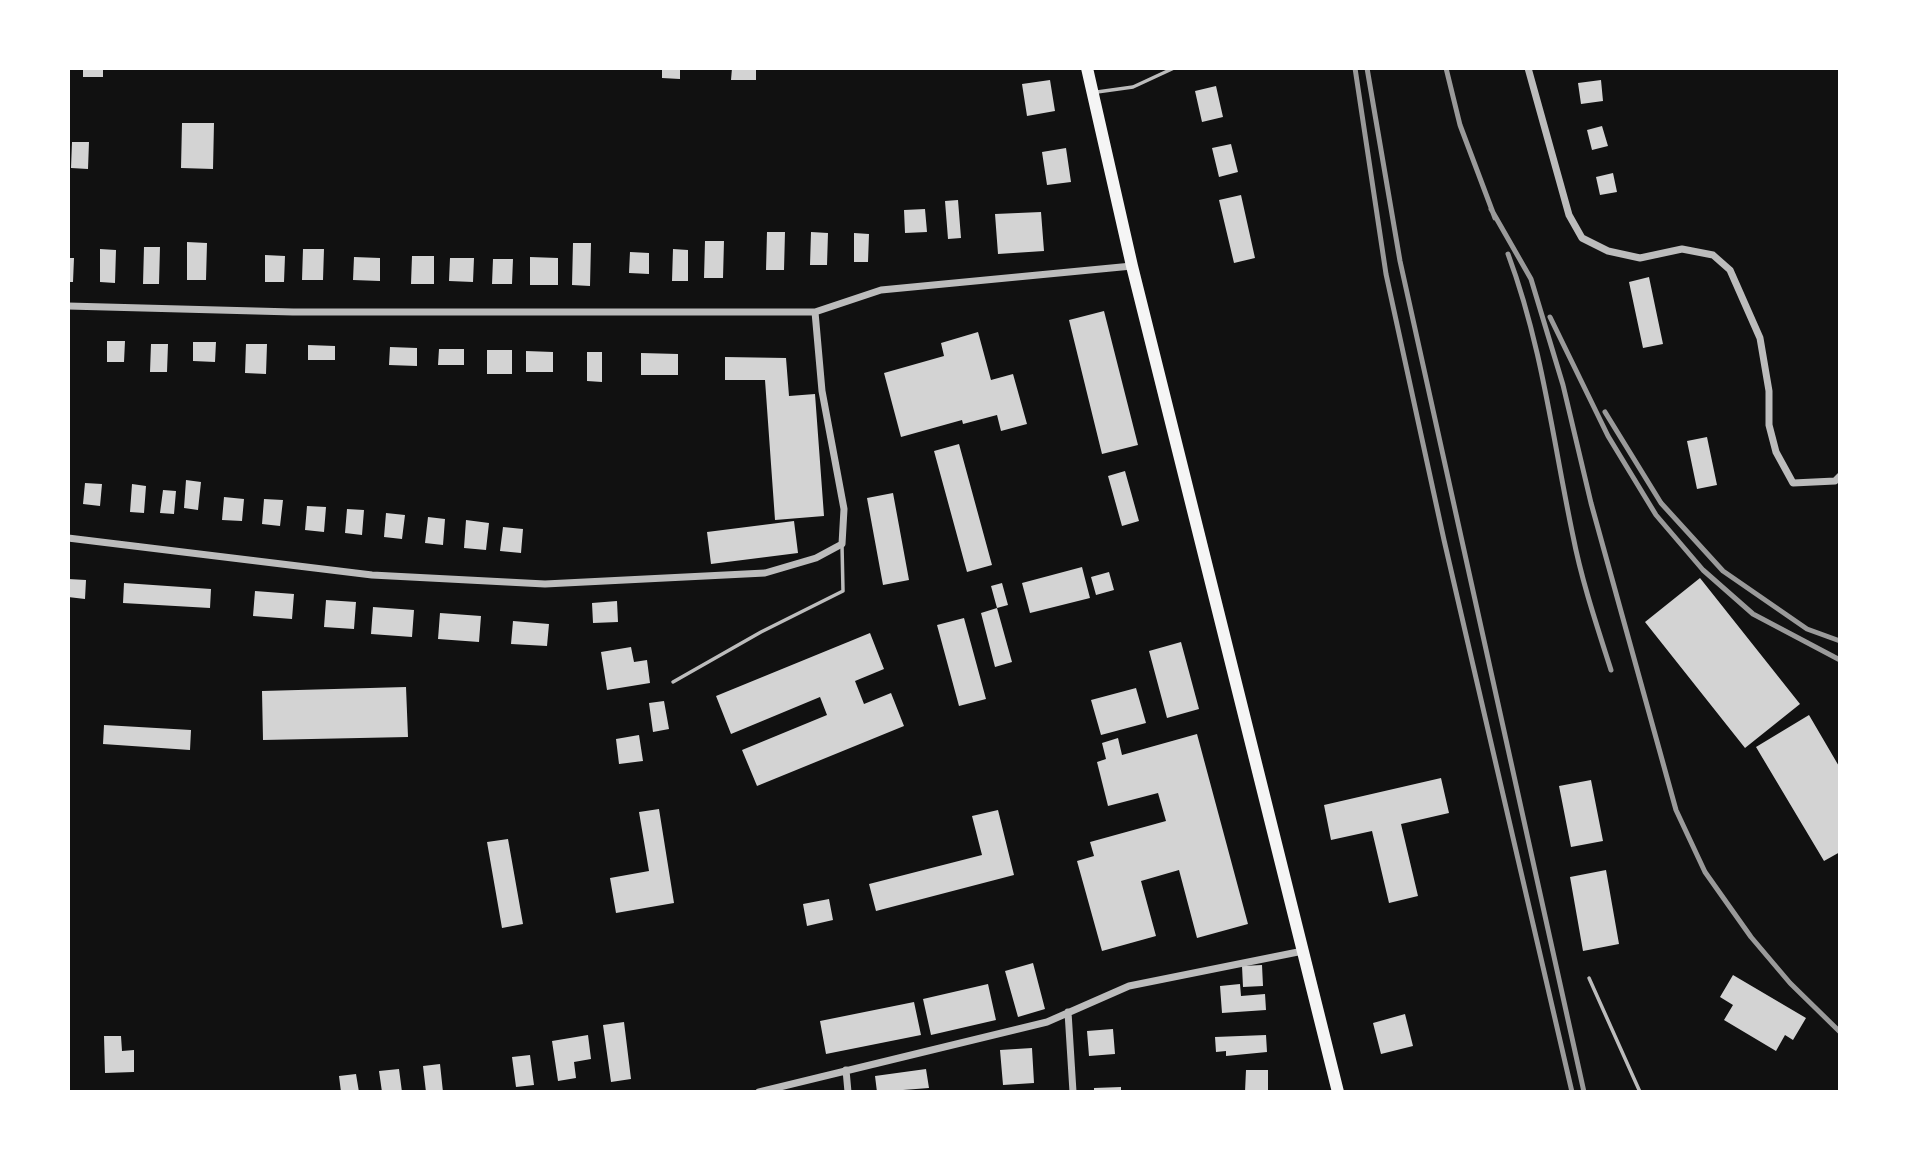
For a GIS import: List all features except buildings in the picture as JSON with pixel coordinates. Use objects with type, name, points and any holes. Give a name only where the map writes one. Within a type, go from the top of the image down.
[{"type":"main road","points":[[1087,68],[1132,266],[1338,1092]]},
{"type":"street","points":[[1528,68],[1569,215],[1582,238],[1608,251],[1640,257],[1682,249],[1713,256],[1730,270],[1760,338],[1769,391],[1769,425],[1776,452],[1793,483],[1835,481],[1840,476]]},
{"type":"street","points":[[68,306],[293,312],[815,312],[881,290],[1132,266]]},
{"type":"street","points":[[68,538],[372,575],[545,584],[765,573],[817,558],[842,544],[844,509],[822,391],[815,312]]},
{"type":"street","points":[[759,1092],[1047,1022],[1129,986],[1303,951]]},
{"type":"street","points":[[1068,1012],[1073,1092]]},
{"type":"street","points":[[846,1070],[848,1092]]},
{"type":"lane","points":[[1092,93],[1133,87],[1174,68]]},
{"type":"lane","points":[[673,682],[761,632],[843,591],[842,544]]},
{"type":"lane","points":[[1589,978],[1640,1092]]},
{"type":"railway","points":[[1355,68],[1386,274],[1444,540],[1572,1092]]},
{"type":"railway","points":[[1367,68],[1400,261],[1584,1092]]},
{"type":"railway","points":[[1446,68],[1460,125],[1495,218]]},
{"type":"railway","points":[[1491,209],[1531,279],[1563,385],[1591,503],[1676,810],[1705,872],[1751,937],[1790,983],[1840,1032]]},
{"type":"railway","points":[[1508,254],[1530,323],[1581,570],[1611,670]]},
{"type":"railway","points":[[1550,317],[1608,436],[1656,515],[1703,570],[1753,614],[1840,660]]},
{"type":"railway","points":[[1605,412],[1661,503],[1723,571],[1807,629],[1840,641]]}]
